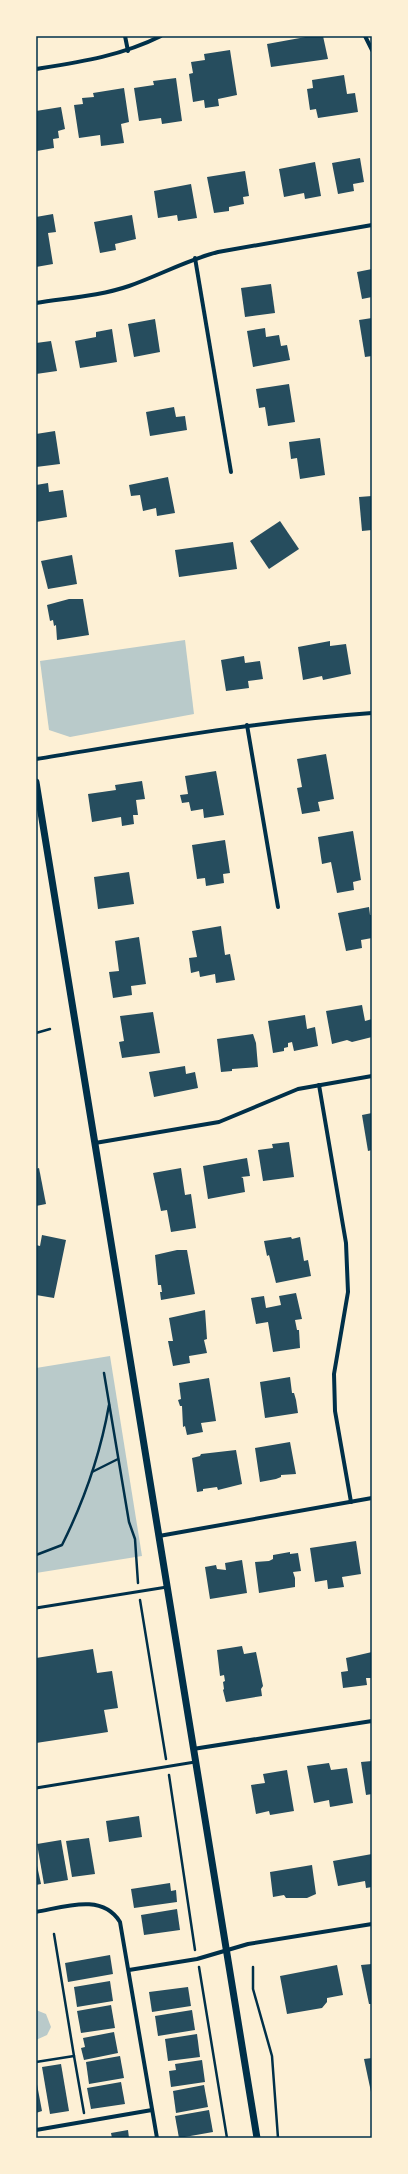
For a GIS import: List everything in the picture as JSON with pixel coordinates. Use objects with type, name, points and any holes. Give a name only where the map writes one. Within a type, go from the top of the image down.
[{"type":"street","points":[[125,36],[128,51]]},
{"type":"street","points":[[36,69],[96,60],[128,51],[161,36]]},
{"type":"street","points":[[365,36],[372,50]]},
{"type":"street","points":[[36,303],[108,292],[129,286],[195,258],[218,252],[372,225]]},
{"type":"street","points":[[195,258],[231,472]]},
{"type":"street","points":[[36,759],[247,725],[301,718],[372,713]]},
{"type":"street","points":[[247,725],[278,907]]},
{"type":"street","points":[[36,782],[257,2138]]},
{"type":"street","points":[[95,1143],[219,1122],[298,1089],[372,1076]]},
{"type":"street","points":[[319,1085],[346,1243],[348,1292],[334,1374],[335,1411],[351,1502]]},
{"type":"street","points":[[159,1536],[372,1498]]},
{"type":"street","points":[[193,1749],[372,1721]]},
{"type":"street","points":[[36,1912],[93,1903],[109,1909],[120,1922],[157,2138]]},
{"type":"street","points":[[129,1970],[197,1959],[248,1944],[372,1924]]},
{"type":"street","points":[[36,2130],[152,2110]]},
{"type":"lane","points":[[36,1608],[167,1587]]},
{"type":"lane","points":[[36,1788],[195,1762]]},
{"type":"path","points":[[36,1033],[50,1029]]},
{"type":"path","points":[[104,1373],[129,1522],[135,1539],[139,1592],[168,1767],[194,1942]]},
{"type":"path","points":[[36,1554],[62,1545],[83,1502],[104,1437],[109,1403]]},
{"type":"path","points":[[92,1472],[118,1459]]},
{"type":"path","points":[[54,1934],[84,2114]]},
{"type":"path","points":[[253,1967],[253,1989],[272,2056],[278,2138]]},
{"type":"path","points":[[200,1976],[227,2138]]},
{"type":"path","points":[[36,2062],[74,2056]]},
{"type":"shaded area","points":[[185,640],[194,714],[70,737],[49,730],[40,661]]},
{"type":"shaded area","points":[[110,1356],[142,1556],[36,1573],[36,1368]]},
{"type":"shaded area","points":[[36,2010],[46,2014],[51,2027],[47,2035],[36,2040]]},
{"type":"building","points":[[311,36],[323,36],[328,59],[271,67],[267,44]]},
{"type":"building","points":[[230,50],[237,95],[218,99],[219,106],[205,108],[204,100],[193,102],[189,74],[193,73],[191,62],[205,60],[204,54]]},
{"type":"building","points":[[344,75],[347,94],[355,93],[358,112],[318,118],[316,109],[310,110],[307,89],[313,88],[312,80]]},
{"type":"building","points":[[176,78],[182,121],[162,124],[161,118],[139,121],[134,88],[154,85],[153,81]]},
{"type":"building","points":[[124,88],[129,122],[121,124],[124,143],[101,146],[100,135],[79,138],[74,105],[83,104],[82,98],[94,97],[93,93]]},
{"type":"building","points":[[61,107],[65,129],[58,131],[59,138],[53,139],[54,148],[37,151],[36,111]]},
{"type":"building","points":[[360,158],[364,182],[353,184],[354,191],[338,194],[332,163]]},
{"type":"building","points":[[315,162],[321,196],[305,199],[304,193],[284,197],[279,169]]},
{"type":"building","points":[[245,171],[249,196],[243,197],[244,204],[229,207],[229,211],[214,213],[207,177]]},
{"type":"building","points":[[191,184],[197,218],[178,221],[177,215],[158,218],[154,191]]},
{"type":"building","points":[[53,214],[56,232],[48,233],[53,264],[36,267],[36,217]]},
{"type":"building","points":[[132,215],[136,239],[115,244],[116,250],[100,253],[94,222]]},
{"type":"building","points":[[372,269],[372,297],[362,299],[357,272]]},
{"type":"building","points":[[271,284],[275,313],[245,317],[241,288]]},
{"type":"building","points":[[372,318],[372,356],[365,357],[359,320]]},
{"type":"building","points":[[155,319],[160,352],[134,357],[128,324]]},
{"type":"building","points":[[265,328],[266,337],[279,335],[281,346],[287,345],[290,360],[253,367],[247,331]]},
{"type":"building","points":[[112,329],[117,362],[80,368],[75,341],[96,337],[96,332]]},
{"type":"building","points":[[51,341],[57,371],[36,374],[36,343]]},
{"type":"building","points":[[289,384],[295,422],[268,426],[265,407],[259,408],[256,389]]},
{"type":"building","points":[[174,407],[176,417],[185,416],[187,430],[150,436],[146,412]]},
{"type":"building","points":[[55,431],[60,464],[36,467],[36,434]]},
{"type":"building","points":[[320,438],[325,475],[300,479],[297,458],[291,459],[289,442]]},
{"type":"building","points":[[168,477],[175,513],[157,516],[156,508],[143,511],[140,495],[131,496],[129,485]]},
{"type":"building","points":[[48,483],[49,492],[63,490],[67,517],[36,522],[36,485]]},
{"type":"building","points":[[372,496],[372,530],[362,531],[359,497]]},
{"type":"building","points":[[280,521],[299,549],[269,569],[250,541]]},
{"type":"building","points":[[233,542],[237,569],[179,577],[175,550]]},
{"type":"building","points":[[72,555],[77,584],[48,589],[41,561]]},
{"type":"building","points":[[69,599],[83,599],[89,635],[57,640],[56,625],[54,626],[53,620],[50,621],[47,605]]},
{"type":"building","points":[[330,641],[330,646],[346,644],[351,674],[323,680],[322,676],[303,680],[298,647]]},
{"type":"building","points":[[244,656],[245,663],[260,661],[263,679],[248,681],[249,688],[226,691],[221,660]]},
{"type":"building","points":[[326,754],[334,799],[318,802],[320,811],[302,814],[297,788],[302,787],[297,759]]},
{"type":"building","points":[[216,771],[224,815],[204,818],[203,809],[191,811],[189,802],[182,803],[180,795],[188,794],[185,776]]},
{"type":"building","points":[[142,781],[145,799],[136,800],[138,815],[133,815],[134,824],[122,826],[121,817],[92,822],[88,794],[116,790],[115,785]]},
{"type":"building","points":[[353,831],[361,880],[353,882],[354,890],[337,893],[331,862],[322,864],[318,837]]},
{"type":"building","points":[[225,840],[230,873],[223,874],[224,883],[206,886],[205,878],[197,879],[192,845]]},
{"type":"building","points":[[129,872],[134,904],[98,909],[94,877]]},
{"type":"building","points":[[369,907],[370,915],[372,915],[372,938],[361,940],[362,948],[346,951],[338,913]]},
{"type":"building","points":[[221,926],[225,955],[230,954],[235,980],[216,983],[215,974],[200,977],[199,971],[191,973],[189,958],[197,957],[192,931]]},
{"type":"building","points":[[139,937],[146,984],[131,986],[132,995],[113,998],[109,972],[119,971],[115,941]]},
{"type":"building","points":[[362,1005],[365,1021],[372,1019],[372,1037],[352,1042],[347,1040],[332,1044],[326,1011]]},
{"type":"building","points":[[153,1012],[160,1053],[122,1058],[119,1042],[124,1041],[120,1016]]},
{"type":"building","points":[[305,1015],[307,1029],[315,1027],[318,1046],[294,1051],[292,1042],[288,1043],[288,1047],[284,1048],[284,1051],[273,1053],[268,1021]]},
{"type":"building","points":[[253,1034],[256,1043],[258,1067],[232,1069],[232,1071],[221,1072],[217,1039]]},
{"type":"building","points":[[185,1066],[186,1074],[195,1072],[198,1088],[154,1097],[149,1072]]},
{"type":"building","points":[[372,1113],[372,1150],[368,1151],[362,1115]]},
{"type":"building","points":[[289,1142],[294,1177],[263,1181],[258,1150],[273,1148],[272,1144]]},
{"type":"building","points":[[247,1158],[250,1176],[241,1177],[243,1178],[245,1192],[208,1199],[203,1166]]},
{"type":"building","points":[[39,1168],[46,1204],[36,1206],[36,1169]]},
{"type":"building","points":[[181,1168],[185,1195],[191,1194],[196,1228],[171,1232],[167,1210],[161,1211],[153,1173]]},
{"type":"building","points":[[42,1235],[66,1240],[54,1298],[36,1295],[36,1245],[40,1246]]},
{"type":"building","points":[[291,1237],[292,1239],[300,1237],[304,1261],[308,1260],[311,1276],[276,1283],[269,1255],[267,1256],[264,1241]]},
{"type":"building","points":[[177,1250],[187,1250],[195,1294],[161,1300],[160,1292],[162,1292],[161,1285],[158,1285],[155,1255]]},
{"type":"building","points":[[296,1293],[302,1319],[295,1320],[297,1330],[299,1330],[300,1348],[273,1352],[268,1322],[256,1324],[251,1298],[264,1296],[266,1308],[281,1305],[279,1296]]},
{"type":"building","points":[[205,1310],[207,1339],[204,1340],[207,1353],[189,1356],[190,1363],[173,1366],[168,1341],[173,1341],[169,1318]]},
{"type":"building","points":[[290,1377],[292,1393],[294,1393],[298,1413],[265,1418],[260,1382]]},
{"type":"building","points":[[209,1378],[216,1421],[201,1423],[203,1432],[187,1435],[185,1426],[183,1427],[182,1406],[180,1406],[178,1400],[181,1399],[179,1383]]},
{"type":"building","points":[[290,1442],[296,1474],[281,1475],[281,1477],[276,1479],[260,1482],[255,1448]]},
{"type":"building","points":[[236,1450],[242,1484],[218,1490],[217,1487],[203,1489],[203,1491],[197,1492],[192,1458],[200,1456],[201,1454]]},
{"type":"building","points":[[356,1541],[361,1574],[342,1577],[344,1587],[328,1589],[327,1580],[315,1582],[310,1548]]},
{"type":"building","points":[[290,1552],[290,1554],[298,1553],[301,1571],[293,1572],[295,1587],[259,1593],[255,1562],[269,1561],[273,1559],[273,1555]]},
{"type":"building","points":[[242,1560],[247,1593],[210,1599],[205,1567],[216,1565],[217,1569],[226,1570],[225,1563]]},
{"type":"building","points":[[242,1646],[244,1654],[256,1652],[263,1686],[261,1689],[262,1696],[226,1702],[223,1690],[223,1682],[225,1681],[224,1675],[220,1676],[217,1650]]},
{"type":"building","points":[[93,1649],[97,1673],[112,1671],[118,1708],[104,1710],[108,1732],[36,1743],[36,1658]]},
{"type":"building","points":[[372,1652],[372,1678],[366,1678],[367,1685],[343,1688],[341,1672],[348,1671],[346,1658]]},
{"type":"building","points":[[372,1761],[372,1794],[366,1795],[361,1762]]},
{"type":"building","points":[[329,1763],[331,1770],[347,1768],[353,1803],[330,1807],[329,1800],[314,1803],[307,1766]]},
{"type":"building","points":[[287,1770],[294,1811],[270,1815],[269,1811],[256,1814],[251,1785],[265,1783],[263,1774]]},
{"type":"building","points":[[139,1816],[142,1837],[109,1842],[106,1821]]},
{"type":"building","points":[[89,1838],[95,1874],[72,1877],[66,1841]]},
{"type":"building","points":[[61,1840],[68,1880],[44,1884],[37,1844]]},
{"type":"building","points":[[372,1854],[372,1887],[366,1888],[365,1881],[338,1886],[333,1861]]},
{"type":"building","points":[[36,1861],[41,1884],[36,1885]]},
{"type":"building","points":[[312,1865],[316,1894],[307,1898],[286,1898],[284,1895],[273,1897],[270,1872]]},
{"type":"building","points":[[170,1883],[171,1891],[176,1890],[177,1902],[134,1908],[131,1889]]},
{"type":"building","points":[[177,1909],[180,1930],[144,1935],[141,1915]]},
{"type":"building","points":[[110,1955],[113,1974],[68,1982],[65,1963]]},
{"type":"building","points":[[372,1964],[372,2004],[369,2004],[361,1965]]},
{"type":"building","points":[[337,1965],[343,1995],[327,1998],[327,2002],[322,2008],[287,2014],[280,1976]]},
{"type":"building","points":[[110,1981],[113,2001],[77,2007],[74,1987]]},
{"type":"building","points":[[188,1987],[191,2006],[152,2012],[149,1992]]},
{"type":"building","points":[[111,2005],[115,2028],[81,2033],[77,2011]]},
{"type":"building","points":[[192,2010],[195,2030],[158,2036],[155,2016]]},
{"type":"building","points":[[114,2032],[118,2053],[84,2060],[81,2048],[85,2047],[83,2038]]},
{"type":"building","points":[[197,2034],[200,2057],[168,2061],[165,2039]]},
{"type":"building","points":[[120,2056],[124,2078],[89,2084],[86,2062]]},
{"type":"building","points":[[372,2058],[372,2092],[371,2092],[364,2059]]},
{"type":"building","points":[[202,2060],[205,2082],[171,2087],[169,2071],[176,2070],[175,2064]]},
{"type":"building","points":[[61,2064],[69,2111],[50,2114],[42,2067]]},
{"type":"building","points":[[36,2079],[42,2111],[36,2113]]},
{"type":"building","points":[[121,2082],[125,2104],[91,2109],[87,2088]]},
{"type":"building","points":[[204,2085],[208,2107],[176,2113],[173,2091]]},
{"type":"building","points":[[209,2110],[213,2132],[179,2138],[175,2116]]},
{"type":"building","points":[[128,2130],[129,2138],[112,2138],[111,2133]]}]
